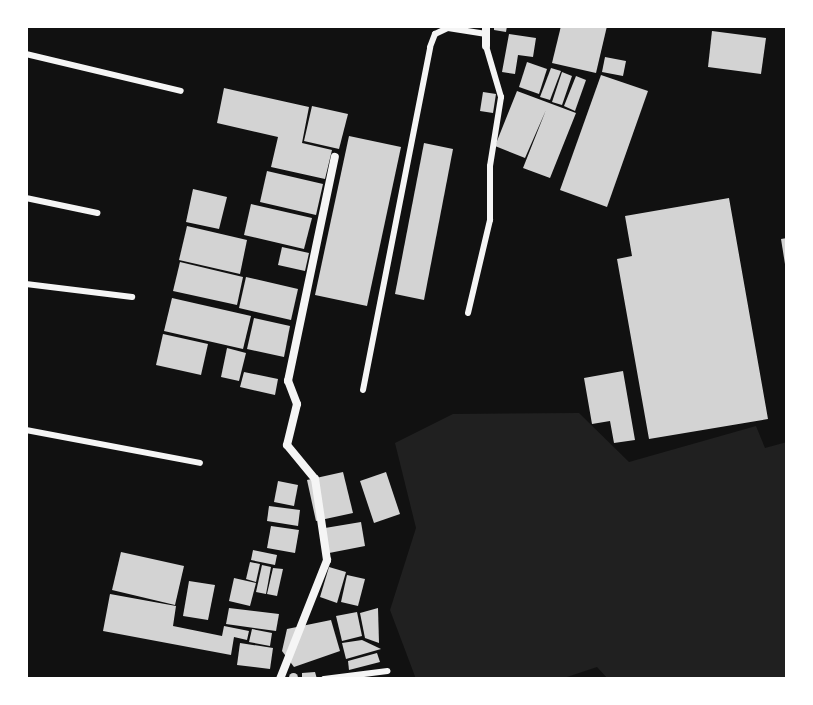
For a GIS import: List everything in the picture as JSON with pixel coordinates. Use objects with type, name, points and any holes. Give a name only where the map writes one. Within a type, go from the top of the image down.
[{"type":"street","points":[[486,30],[486,46]]},
{"type":"street","points":[[280,679],[327,560],[315,479],[287,445],[297,404],[288,381],[335,157]]},
{"type":"lane","points":[[363,390],[430,47],[435,34],[448,28],[486,30]]},
{"type":"lane","points":[[468,313],[490,220],[490,166],[501,97],[486,46]]},
{"type":"lane","points":[[26,54],[181,91]]},
{"type":"lane","points":[[26,198],[97,213]]},
{"type":"lane","points":[[26,284],[132,297]]},
{"type":"lane","points":[[26,430],[200,463]]},
{"type":"lane","points":[[324,679],[387,671]]},
{"type":"shaded area","points":[[579,413],[629,462],[756,426],[765,448],[787,442],[787,679],[608,679],[597,667],[561,679],[416,679],[390,610],[416,528],[395,443],[453,414]]},
{"type":"building","points":[[494,26],[507,26],[506,32],[494,30]]},
{"type":"building","points":[[561,26],[607,26],[596,73],[552,63]]},
{"type":"building","points":[[712,31],[766,38],[761,74],[708,67]]},
{"type":"building","points":[[509,34],[536,38],[533,57],[518,55],[515,74],[502,72]]},
{"type":"building","points":[[605,57],[626,61],[623,76],[602,72]]},
{"type":"building","points":[[527,62],[547,69],[539,94],[519,87]]},
{"type":"building","points":[[551,68],[561,71],[550,100],[540,97]]},
{"type":"building","points":[[562,72],[572,76],[562,105],[552,102]]},
{"type":"building","points":[[601,75],[648,91],[607,207],[560,190]]},
{"type":"building","points":[[576,76],[586,80],[575,111],[564,106]]},
{"type":"building","points":[[224,88],[309,107],[302,143],[332,150],[325,179],[271,167],[278,137],[217,123]]},
{"type":"building","points":[[517,91],[576,113],[550,178],[523,168],[546,110],[525,158],[495,146]]},
{"type":"building","points":[[483,92],[496,94],[493,113],[480,111]]},
{"type":"building","points":[[312,106],[348,114],[339,149],[304,141]]},
{"type":"building","points":[[349,136],[401,147],[367,306],[315,295]]},
{"type":"building","points":[[424,143],[453,149],[424,300],[395,294]]},
{"type":"building","points":[[267,171],[323,184],[316,215],[260,202]]},
{"type":"building","points":[[193,189],[227,197],[219,229],[186,222]]},
{"type":"building","points":[[729,198],[768,419],[649,439],[617,259],[632,256],[625,216]]},
{"type":"building","points":[[251,204],[312,218],[304,249],[244,235]]},
{"type":"building","points":[[187,226],[247,240],[240,274],[179,260]]},
{"type":"building","points":[[787,238],[787,264],[785,264],[781,239]]},
{"type":"building","points":[[282,247],[309,253],[305,271],[278,265]]},
{"type":"building","points":[[180,262],[243,277],[237,305],[173,291]]},
{"type":"building","points":[[246,277],[298,289],[291,320],[239,308]]},
{"type":"building","points":[[172,298],[251,316],[243,349],[164,331]]},
{"type":"building","points":[[254,318],[290,326],[284,357],[247,349]]},
{"type":"building","points":[[163,334],[208,344],[201,375],[156,365]]},
{"type":"building","points":[[227,348],[246,353],[239,381],[221,377]]},
{"type":"building","points":[[623,371],[635,440],[614,443],[610,421],[592,424],[584,378]]},
{"type":"building","points":[[244,372],[278,379],[275,395],[240,387]]},
{"type":"building","points":[[343,472],[353,513],[316,521],[307,480]]},
{"type":"building","points":[[386,472],[400,514],[374,523],[360,481]]},
{"type":"building","points":[[278,481],[298,485],[294,506],[274,502]]},
{"type":"building","points":[[269,506],[300,510],[298,526],[267,521]]},
{"type":"building","points":[[361,522],[365,546],[324,554],[319,529]]},
{"type":"building","points":[[271,526],[299,530],[295,553],[267,548]]},
{"type":"building","points":[[253,550],[277,555],[275,565],[251,560]]},
{"type":"building","points":[[121,552],[184,566],[175,605],[112,590]]},
{"type":"building","points":[[250,562],[260,564],[256,582],[246,579]]},
{"type":"building","points":[[262,565],[271,567],[266,594],[256,592]]},
{"type":"building","points":[[329,567],[346,572],[337,603],[320,597]]},
{"type":"building","points":[[273,568],[283,569],[277,596],[267,594]]},
{"type":"building","points":[[347,575],[365,579],[358,606],[341,602]]},
{"type":"building","points":[[234,578],[256,583],[250,606],[229,601]]},
{"type":"building","points":[[189,581],[215,585],[208,620],[183,616]]},
{"type":"building","points":[[110,594],[176,606],[173,626],[222,636],[224,626],[249,631],[247,640],[234,637],[231,655],[103,631]]},
{"type":"building","points":[[229,608],[279,614],[276,631],[226,624]]},
{"type":"building","points":[[378,608],[379,643],[365,638],[360,613]]},
{"type":"building","points":[[357,612],[362,636],[342,641],[336,616]]},
{"type":"building","points":[[331,620],[340,651],[294,667],[282,651],[287,629]]},
{"type":"building","points":[[252,629],[272,633],[270,646],[249,642]]},
{"type":"building","points":[[362,640],[381,649],[346,659],[342,643]]},
{"type":"building","points":[[240,643],[273,648],[270,669],[237,665]]},
{"type":"building","points":[[377,653],[380,662],[349,670],[348,661]]},
{"type":"building","points":[[293,672],[298,677],[293,682],[288,677]]},
{"type":"building","points":[[315,672],[317,679],[302,679],[302,673]]}]
